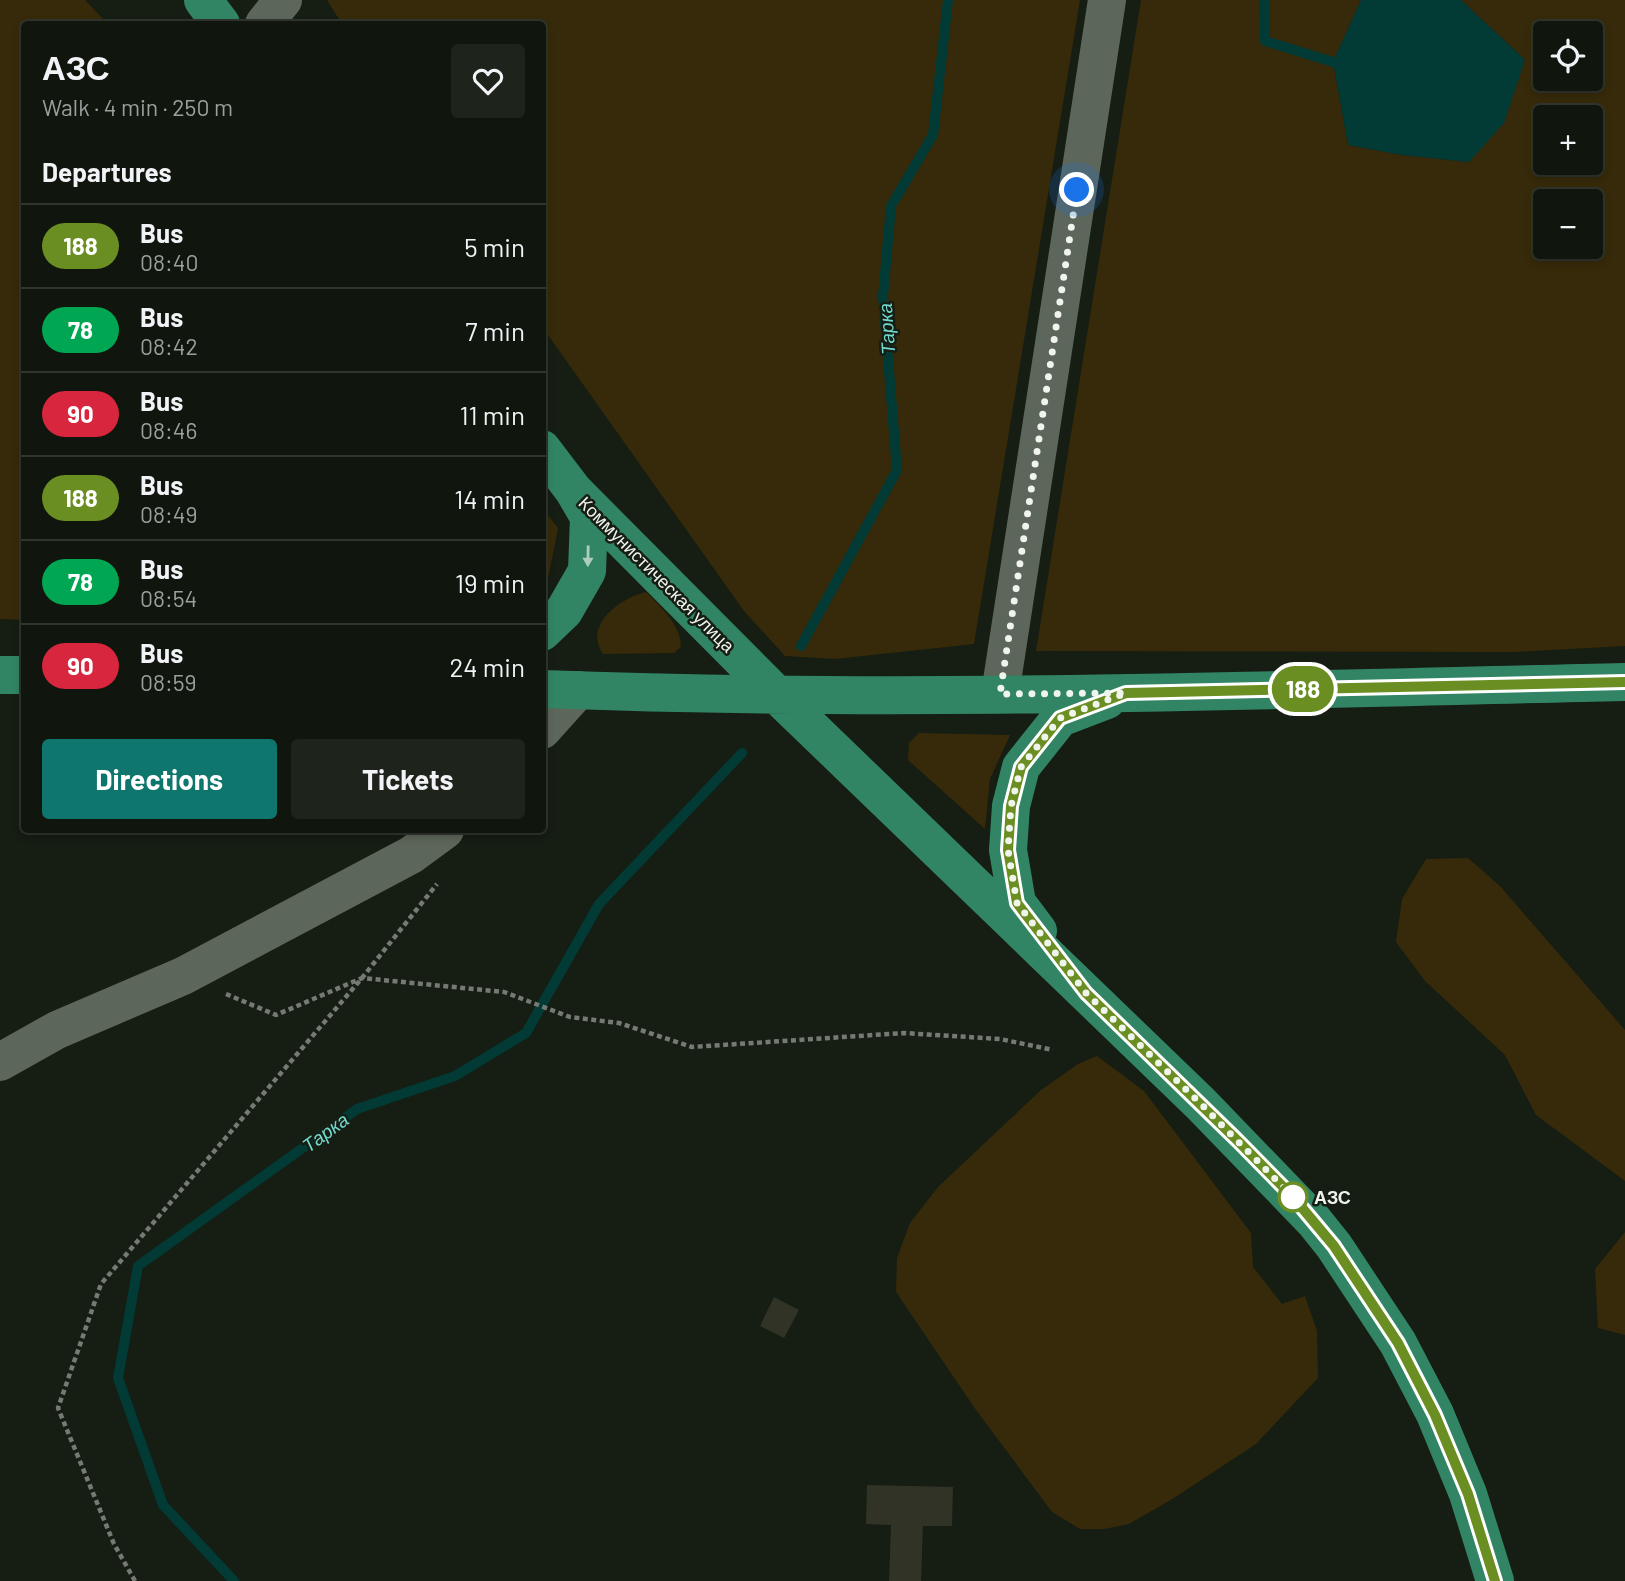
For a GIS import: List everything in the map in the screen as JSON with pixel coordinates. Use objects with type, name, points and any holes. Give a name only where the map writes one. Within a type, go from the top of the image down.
[{"type":"main road","points":[[202,0],[219,21]]},
{"type":"main road","name":"Коммунистическая улица","points":[[546,454],[574,491],[776,694],[1086,993]]},
{"type":"main road","points":[[546,628],[564,611],[587,572],[589,517],[574,491]]},
{"type":"main road","points":[[0,675],[21,675]]},
{"type":"main road","points":[[560,690],[1000,694],[1625,682]]},
{"type":"main road","points":[[1126,693],[1060,718],[1021,767],[1011,806],[1008,850],[1017,903],[1086,993],[1211,1113],[1293,1197],[1334,1246],[1398,1343],[1435,1415],[1468,1494],[1495,1581]]},
{"type":"street","points":[[266,21],[283,0]]},
{"type":"street","points":[[1000,694],[1107,0]]},
{"type":"street","points":[[546,721],[560,690]]},
{"type":"street","points":[[0,1062],[57,1030],[183,975],[411,855],[441,833]]},
{"type":"path","points":[[135,1581],[114,1544],[58,1408],[101,1284],[362,978],[442,874]]},
{"type":"path","points":[[183,975],[276,1014],[362,978],[505,992],[570,1017],[620,1023],[692,1046],[904,1033],[999,1039],[1054,1050]]},
{"type":"shaded area","points":[[0,0],[85,0],[105,21],[21,21],[21,620],[0,619]]},
{"type":"shaded area","points":[[327,0],[1080,0],[974,644],[835,659],[785,656],[744,611],[546,332],[546,21],[340,21]]},
{"type":"shaded area","points":[[1141,0],[1361,0],[1333,62],[1348,145],[1402,155],[1469,162],[1525,60],[1461,0],[1625,0],[1625,646],[1513,652],[1036,651]]},
{"type":"shaded area","points":[[546,513],[558,528],[546,589]]},
{"type":"shaded area","points":[[646,592],[674,624],[681,647],[674,653],[603,654],[598,643],[598,633],[607,614],[626,600]]},
{"type":"shaded area","points":[[919,733],[1010,735],[990,779],[985,829],[908,760],[909,743]]},
{"type":"shaded area","points":[[1468,858],[1500,886],[1625,1030],[1625,1181],[1536,1115],[1505,1055],[1425,981],[1396,942],[1402,899],[1426,859]]},
{"type":"shaded area","points":[[1097,1056],[1144,1091],[1251,1233],[1253,1267],[1282,1304],[1305,1296],[1317,1331],[1318,1378],[1256,1444],[1174,1498],[1129,1524],[1104,1529],[1080,1529],[1052,1512],[976,1410],[896,1292],[897,1258],[910,1223],[938,1187],[1041,1090],[1078,1064]]},
{"type":"shaded area","points":[[1625,1232],[1625,1335],[1598,1328],[1595,1269]]},
{"type":"water","points":[[1361,0],[1461,0],[1525,60],[1504,123],[1469,162],[1402,155],[1348,145],[1333,62]]},
{"type":"building","points":[[774,1297],[799,1310],[784,1338],[760,1326]]},
{"type":"building","points":[[867,1485],[953,1487],[952,1526],[923,1526],[921,1581],[889,1581],[891,1525],[866,1524]]},
{"type":"waterway","name":"Тарка","points":[[801,646],[897,470],[883,296],[891,206],[933,135],[948,0]]},
{"type":"waterway","points":[[1264,0],[1265,41],[1333,62]]},
{"type":"waterway","name":"Тарка","points":[[234,1581],[163,1505],[118,1378],[138,1266],[357,1109],[455,1076],[526,1033],[599,904],[742,753]]},
{"type":"bus line","name":"188","points":[[1495,1581],[1468,1494],[1435,1415],[1398,1343],[1334,1246],[1293,1197],[1086,993],[1017,903],[1008,850],[1011,806],[1021,767],[1060,718],[1126,693],[1625,682]]},
{"type":"place","name":"АЗС","points":[[1293,1197]]},
{"type":"route","points":[[1077,190],[1000,694],[1126,693],[1060,718],[1021,767],[1011,806],[1008,850],[1017,903],[1086,993],[1293,1197]]}]
